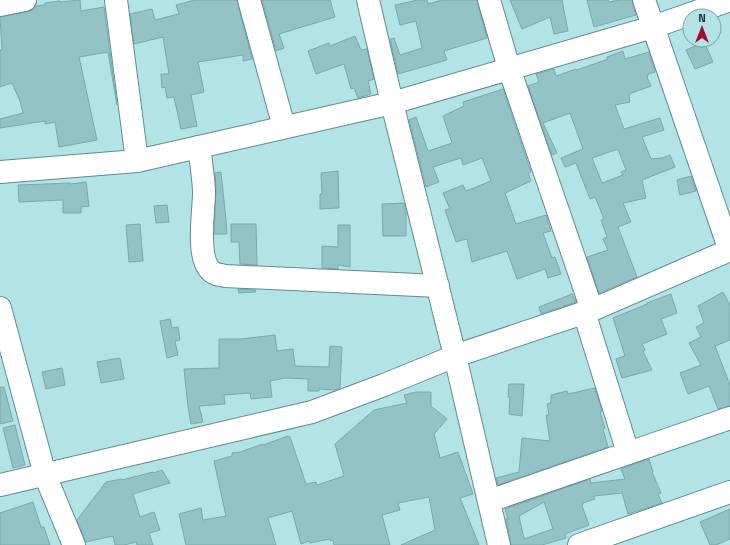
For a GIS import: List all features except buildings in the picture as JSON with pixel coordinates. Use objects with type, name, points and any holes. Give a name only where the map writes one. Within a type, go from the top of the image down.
[{"type":"street","points":[[116,0],[137,161]]},
{"type":"street","points":[[249,0],[284,127]]},
{"type":"street","points":[[368,0],[500,545]]},
{"type":"street","points":[[489,0],[509,68],[588,311],[628,453]]},
{"type":"street","points":[[0,485],[312,412],[455,356],[588,311],[730,250],[644,0]]},
{"type":"street","points":[[0,172],[137,161],[392,103],[653,27],[730,0]]},
{"type":"street","points":[[199,147],[204,191],[201,236],[202,244],[208,265],[215,274],[225,276],[438,286]]},
{"type":"street","points":[[0,308],[45,475],[74,545]]},
{"type":"street","points":[[489,501],[730,418]]},
{"type":"street","points":[[579,545],[730,492]]}]
